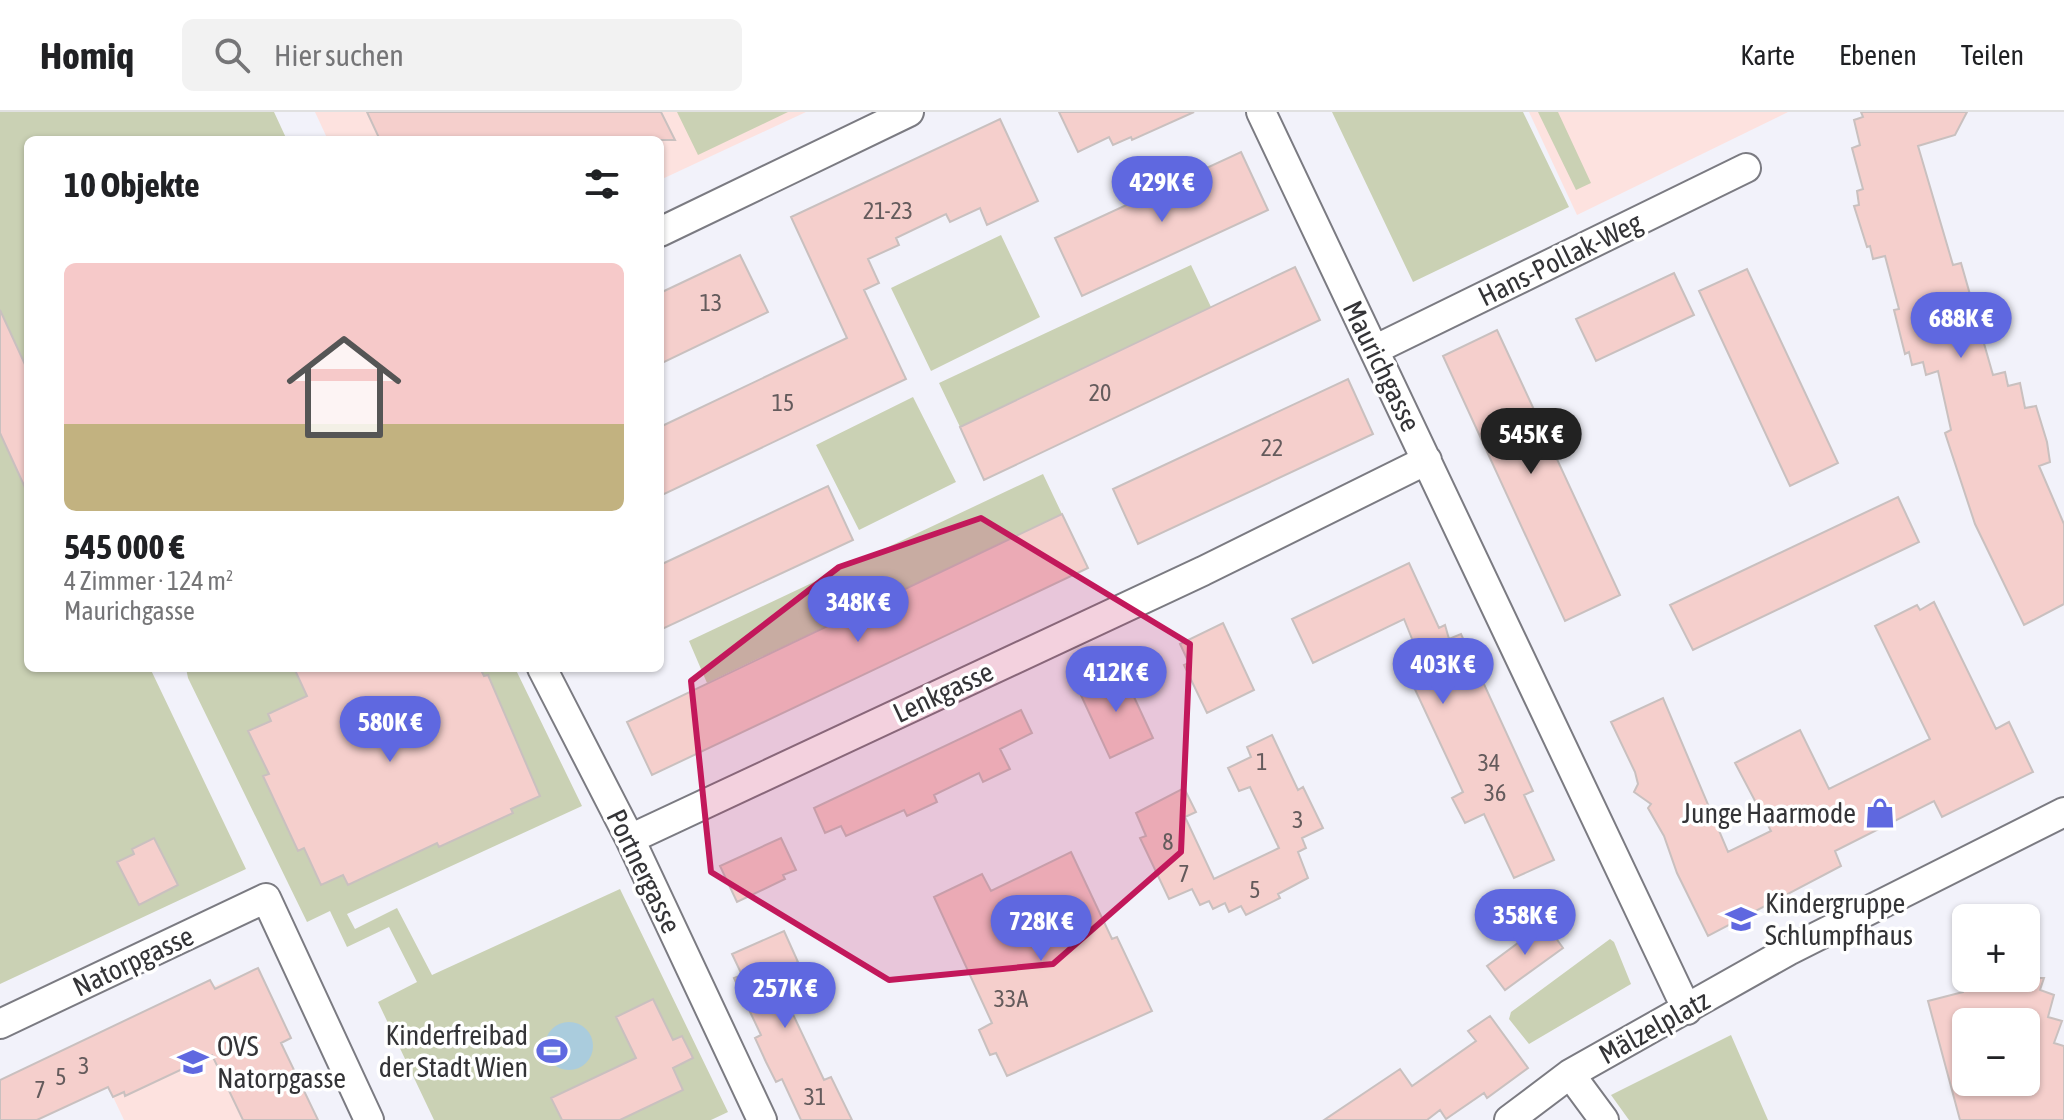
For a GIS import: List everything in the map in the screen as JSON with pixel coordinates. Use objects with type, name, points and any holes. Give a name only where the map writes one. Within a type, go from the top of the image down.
[{"type":"street","points":[[668,228],[909,112]]},
{"type":"street","name":"Maurichgasse","points":[[1261,112],[1687,1010]]},
{"type":"street","name":"Hans-Pollak-Weg","points":[[1374,350],[1746,168]]},
{"type":"street","name":"Lenkgasse","points":[[630,839],[1203,571],[1427,460]]},
{"type":"street","name":"Portnergasse","points":[[544,672],[630,839],[762,1120]]},
{"type":"street","name":"Mälzelplatz","points":[[1604,1120],[1570,1074],[1788,951],[2064,812]]},
{"type":"street","name":"Natorpgasse","points":[[0,1024],[266,898],[369,1120]]},
{"type":"street","points":[[1509,1120],[1570,1074]]},
{"type":"highlighted area","points":[[981,518],[1190,644],[1181,852],[1053,964],[889,980],[711,872],[691,681],[839,567]]},
{"type":"shaded area","points":[[315,112],[806,112],[664,178],[664,136],[326,136]]},
{"type":"shaded area","points":[[1529,112],[1788,112],[1577,215]]},
{"type":"shaded area","name":"OVS Natorpgasse","points":[[258,968],[291,1038],[281,1043],[318,1120],[124,1120],[86,1040]]},
{"type":"green space","points":[[0,112],[274,112],[285,136],[24,136],[24,672],[152,672],[246,869],[0,984]]},
{"type":"green space","points":[[677,112],[788,112],[698,155]]},
{"type":"green space","points":[[1332,112],[1523,112],[1569,207],[1413,282]]},
{"type":"green space","points":[[1538,112],[1558,112],[1591,183],[1576,190]]},
{"type":"green space","points":[[1001,235],[1040,317],[931,371],[891,288]]},
{"type":"green space","points":[[1191,265],[1211,307],[960,427],[939,383]]},
{"type":"green space","points":[[913,397],[956,482],[859,530],[816,445]]},
{"type":"green space","points":[[1043,474],[1062,514],[707,683],[689,641]]},
{"type":"green space","points":[[187,672],[517,672],[582,806],[347,914],[355,929],[397,908],[432,975],[620,889],[728,1112],[711,1120],[434,1120],[378,1002],[417,982],[389,927],[347,947],[330,911],[307,922]]},
{"type":"green space","points":[[1610,939],[1631,984],[1529,1044],[1509,1019],[1511,1012]]},
{"type":"green space","points":[[1731,1035],[1768,1120],[1629,1120],[1611,1095]]},
{"type":"water","points":[[569,1022],[586,1029],[593,1046],[586,1063],[569,1070],[552,1063],[545,1046],[552,1029]]},
{"type":"building","points":[[367,112],[661,112],[675,140],[664,140],[664,136],[378,136]]},
{"type":"building","points":[[1059,112],[1194,112],[1132,140],[1131,137],[1113,145],[1109,137],[1078,152]]},
{"type":"building","points":[[1861,112],[1967,112],[1955,135],[1918,146],[1953,265],[1961,263],[1993,375],[2005,372],[2008,386],[2020,383],[2025,408],[2036,406],[2047,442],[2050,462],[2039,466],[2064,524],[2064,604],[2024,625],[1975,524],[1945,433],[1951,430],[1938,371],[1926,375],[1923,362],[1912,365],[1909,352],[1905,354],[1894,310],[1899,309],[1885,256],[1873,259],[1870,246],[1867,247],[1854,206],[1859,205],[1857,191],[1863,189],[1852,148],[1860,145],[1854,120],[1863,117]]},
{"type":"building","points":[[1000,119],[1038,201],[987,225],[980,208],[950,222],[946,214],[896,238],[899,245],[868,259],[879,283],[864,290],[906,379],[664,494],[664,425],[847,338],[791,217]]},
{"type":"building","points":[[1241,152],[1268,210],[1082,296],[1055,238]]},
{"type":"building","points":[[740,255],[768,312],[664,362],[664,291]]},
{"type":"building","points":[[1295,267],[1320,320],[984,480],[960,427]]},
{"type":"building","points":[[1747,269],[1838,463],[1790,486],[1699,291]]},
{"type":"building","points":[[1674,273],[1694,315],[1596,361],[1576,319]]},
{"type":"building","points":[[0,310],[24,362],[24,485],[0,433]]},
{"type":"building","points":[[1497,330],[1620,595],[1565,621],[1443,356]]},
{"type":"building","points":[[1348,379],[1373,434],[1138,544],[1113,489]]},
{"type":"building","points":[[828,486],[853,540],[664,628],[664,563]]},
{"type":"building","points":[[1898,497],[1919,542],[1693,650],[1670,605]]},
{"type":"building","points":[[1062,514],[1088,568],[652,775],[627,722]]},
{"type":"building","points":[[1409,563],[1439,628],[1445,625],[1449,639],[1461,634],[1533,791],[1524,795],[1554,860],[1514,878],[1484,814],[1465,823],[1452,798],[1463,792],[1412,683],[1427,676],[1404,619],[1313,663],[1292,619]]},
{"type":"building","points":[[1934,602],[1996,729],[2009,722],[2033,772],[1942,817],[1934,801],[1835,851],[1841,866],[1708,936],[1677,873],[1664,836],[1648,808],[1651,804],[1634,792],[1638,784],[1635,772],[1611,722],[1663,698],[1728,852],[1771,831],[1735,763],[1800,730],[1829,789],[1930,739],[1875,626],[1917,605],[1920,610]]},
{"type":"building","points":[[1223,623],[1254,690],[1207,713],[1184,665],[1189,663],[1180,644]]},
{"type":"building","points":[[1122,671],[1153,738],[1110,758],[1079,691]]},
{"type":"building","points":[[296,672],[482,672],[484,676],[488,675],[540,796],[511,809],[513,813],[439,847],[437,843],[348,885],[343,875],[321,885],[304,848],[298,851],[263,776],[269,774],[248,731],[271,721],[268,714],[307,696]]},
{"type":"building","points":[[1021,710],[1032,733],[1000,749],[1010,769],[983,782],[979,773],[934,795],[937,802],[907,816],[904,810],[846,836],[841,826],[825,833],[814,808]]},
{"type":"building","points":[[1272,735],[1298,790],[1303,787],[1323,828],[1302,838],[1306,848],[1298,852],[1308,878],[1278,894],[1280,898],[1246,915],[1241,906],[1229,912],[1225,903],[1213,909],[1209,901],[1200,905],[1192,889],[1169,899],[1140,838],[1146,836],[1136,813],[1184,788],[1196,812],[1185,817],[1214,879],[1279,848],[1250,787],[1239,791],[1228,768],[1251,757],[1247,747]]},
{"type":"building","points":[[154,838],[178,885],[139,905],[117,862],[134,854],[132,849]]},
{"type":"building","points":[[781,838],[796,870],[783,875],[785,879],[737,902],[720,866]]},
{"type":"building","points":[[1071,852],[1112,939],[1117,937],[1152,1011],[1007,1076],[996,1053],[990,1055],[979,1030],[992,1023],[934,897],[982,874],[991,891]]},
{"type":"building","points":[[1545,923],[1563,948],[1505,990],[1487,966]]},
{"type":"building","points":[[784,931],[798,962],[780,970],[796,1004],[790,1008],[824,1080],[831,1077],[852,1120],[801,1120],[782,1079],[776,1082],[755,1038],[761,1035],[734,978],[742,975],[732,954]]},
{"type":"building","name":"OVS Natorpgasse","points":[[258,968],[291,1038],[281,1043],[318,1120],[243,1120],[212,1055],[125,1096],[124,1092],[113,1097],[108,1087],[37,1120],[0,1120],[0,1080],[210,980],[215,989]]},
{"type":"building","points":[[2040,990],[2054,995],[2048,1017],[2062,1021],[2054,1043],[2064,1046],[2064,1120],[1960,1120],[1954,1096],[2040,1096],[2040,1008],[1952,1008],[1952,1090],[1928,1001],[1963,992]]},
{"type":"building","points":[[653,999],[673,1040],[682,1036],[693,1058],[673,1068],[683,1090],[620,1120],[562,1120],[551,1098],[636,1058],[616,1017]]},
{"type":"building","points":[[1490,1016],[1528,1068],[1487,1098],[1484,1093],[1446,1119],[1440,1110],[1427,1120],[1324,1120],[1400,1069],[1412,1086],[1476,1041],[1468,1031]]},
{"type":"place","name":"Junge Haarmode","points":[[1880,813]]},
{"type":"place","name":"Kindergruppe Schlumpfhaus","points":[[1741,919]]},
{"type":"place","name":"Kinderfreibad der Stadt Wien","points":[[552,1051]]},
{"type":"place","name":"OVS Natorpgasse","points":[[193,1062]]}]
